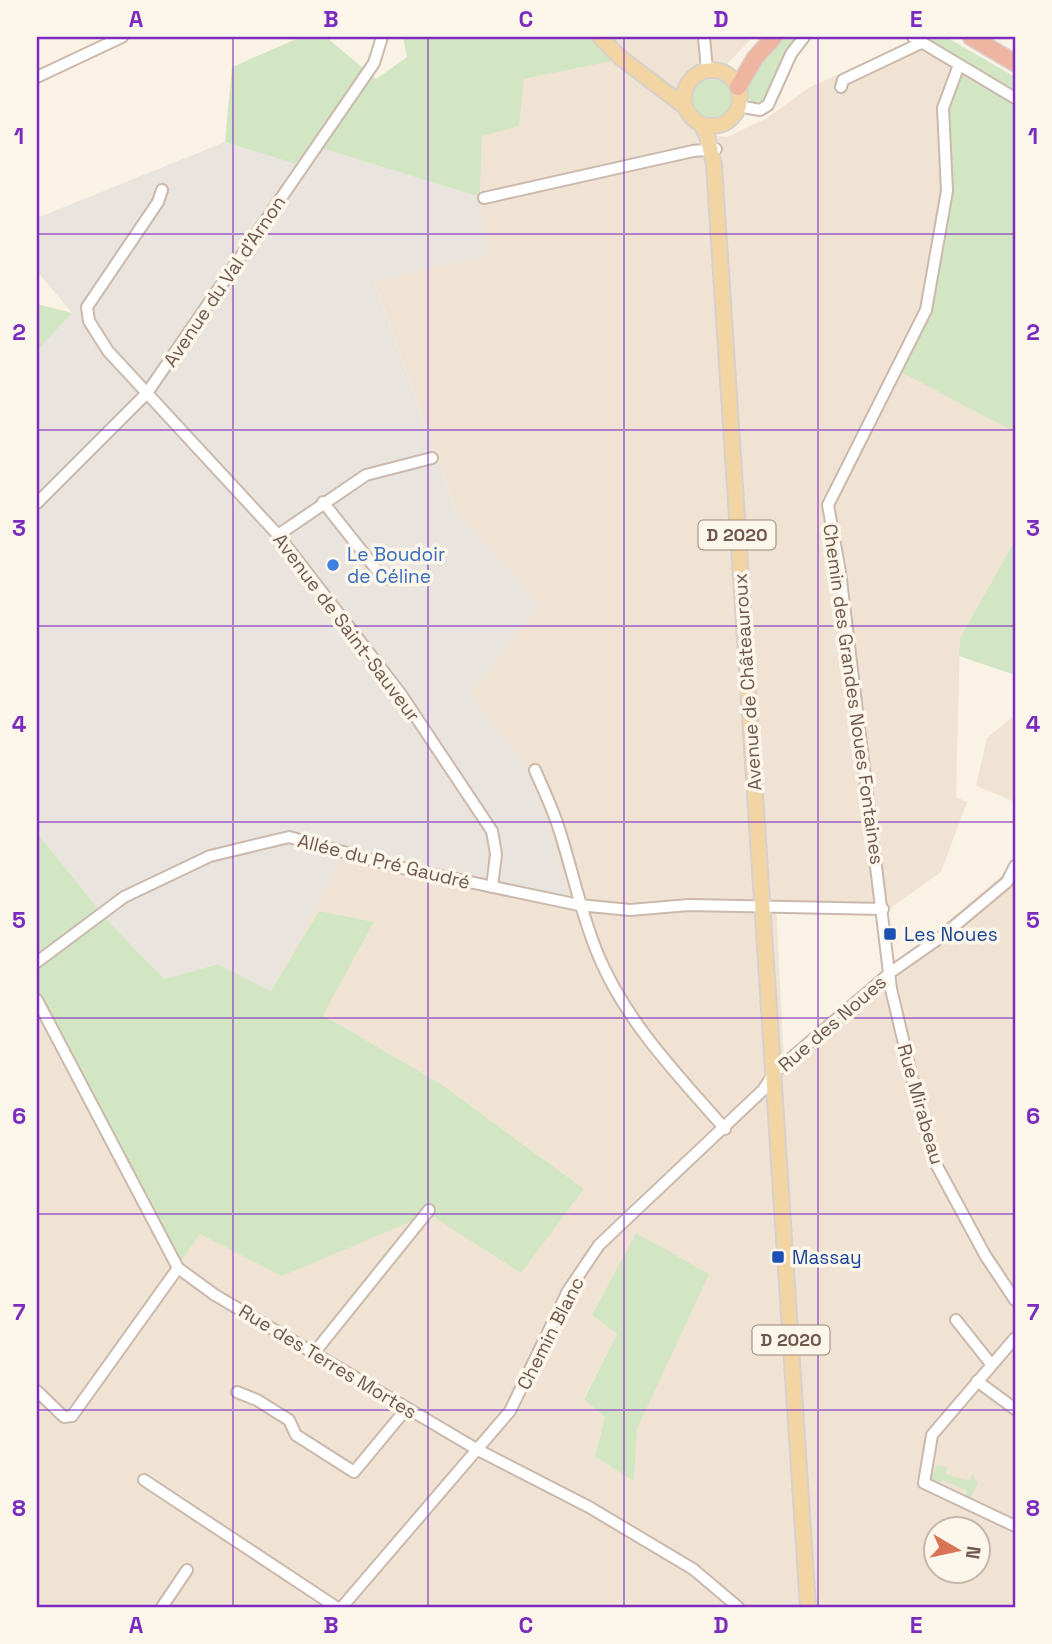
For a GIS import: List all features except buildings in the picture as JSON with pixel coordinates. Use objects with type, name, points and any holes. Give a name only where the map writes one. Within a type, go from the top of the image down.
[{"type":"highway","points":[[738,87],[755,58],[774,37]]},
{"type":"highway","points":[[971,37],[1015,63]]},
{"type":"highway","points":[[992,37],[1015,50]]},
{"type":"main road","points":[[600,37],[646,78],[684,106],[690,117],[701,124],[713,126],[724,123],[734,116],[738,106],[738,87],[721,71],[707,70],[695,74],[688,82],[675,86],[646,78]]},
{"type":"main road","points":[[684,106],[688,82]]},
{"type":"main road","name":"D 2020","points":[[713,155],[724,123]]},
{"type":"main road","name":"D 2020","points":[[701,124],[713,155]]},
{"type":"main road","name":"Avenue de Châteauroux","points":[[713,155],[774,1073]]},
{"type":"main road","name":"D 2020","points":[[774,1073],[807,1606]]},
{"type":"street","points":[[37,77],[122,37]]},
{"type":"street","name":"Avenue du Val d’Arnon","points":[[37,503],[147,393],[374,62],[382,37]]},
{"type":"street","points":[[704,37],[707,70]]},
{"type":"street","points":[[738,106],[760,110],[768,105],[791,54],[804,37]]},
{"type":"street","points":[[841,87],[843,80],[918,39],[1015,98]]},
{"type":"street","name":"Chemin des Grandes Noues Fontaines","points":[[891,972],[840,572],[828,505],[926,310],[947,191],[943,108],[959,65]]},
{"type":"street","points":[[484,198],[693,151],[713,155]]},
{"type":"street","name":"Avenue de Saint-Sauveur","points":[[162,190],[158,202],[87,307],[89,321],[108,351],[278,535],[400,694],[492,831],[496,854],[492,887]]},
{"type":"street","points":[[278,535],[366,475],[432,458]]},
{"type":"street","points":[[323,502],[384,579]]},
{"type":"street","points":[[535,770],[559,828],[579,905],[600,959],[633,1019],[724,1129]]},
{"type":"street","name":"Allée du Pré Gaudré","points":[[37,962],[124,897],[210,856],[289,836],[398,867],[579,905],[630,910],[689,905],[883,909]]},
{"type":"street","name":"Rue des Noues","points":[[774,1073],[891,972],[941,937],[1007,882],[1015,866]]},
{"type":"street","name":"Rue Mirabeau","points":[[891,972],[891,989],[921,1115],[937,1166],[985,1255],[1015,1300]]},
{"type":"street","name":"Rue des Terres Mortes","points":[[37,1000],[178,1268],[215,1295],[407,1409],[478,1450],[589,1507],[670,1555],[693,1569],[738,1607]]},
{"type":"street","name":"Chemin Blanc","points":[[342,1607],[510,1411],[568,1291],[599,1245],[764,1090],[774,1073]]},
{"type":"street","points":[[314,1353],[429,1210]]},
{"type":"street","points":[[37,1391],[64,1417],[72,1416],[178,1268]]},
{"type":"street","points":[[956,1320],[990,1364]]},
{"type":"street","points":[[1015,1338],[932,1435],[924,1483],[1015,1526]]},
{"type":"street","points":[[977,1381],[1015,1409]]},
{"type":"street","points":[[237,1392],[257,1400],[289,1420],[296,1435],[354,1472],[407,1409]]},
{"type":"street","points":[[144,1480],[336,1607]]},
{"type":"street","points":[[162,1607],[187,1570]]},
{"type":"shaded area","points":[[588,37],[753,37],[725,66],[699,66],[681,79],[677,107],[699,133],[727,137],[767,118],[810,87],[910,43],[956,68],[1015,432],[1015,540],[960,638],[956,797],[967,802],[941,872],[889,909],[776,902],[784,1062],[1009,869],[1015,856],[1015,1607],[37,1607],[37,990],[177,1266],[199,1234],[429,1213],[521,1272],[584,1189],[441,1084],[323,1015],[271,991],[347,847],[568,895],[531,773],[469,694],[539,604],[456,511],[374,280],[486,256],[480,197],[482,135],[519,126],[523,79],[611,61]],"holes":[[[637,1233],[637,1429],[634,1480],[595,1457],[605,1417],[584,1398],[617,1334],[592,1315]]]},
{"type":"shaded area","points":[[225,142],[295,164],[311,145],[480,197],[487,256],[374,281],[456,511],[540,605],[470,694],[531,773],[569,896],[348,847],[271,991],[218,964],[164,979],[109,922],[37,833],[37,351],[72,313],[37,271],[37,218]]},
{"type":"shaded area","points":[[1015,715],[1015,802],[976,786],[987,738]]},
{"type":"green space","points":[[301,37],[326,37],[376,79],[407,57],[403,37],[588,37],[612,61],[524,79],[519,126],[482,136],[480,197],[311,145],[295,164],[225,142],[232,67]]},
{"type":"green space","points":[[783,37],[797,37],[786,51],[762,101],[752,103],[744,89],[760,61]]},
{"type":"green space","points":[[924,37],[946,37],[1015,77],[1015,91]]},
{"type":"green space","points":[[956,68],[1015,102],[1015,432],[897,370],[927,284],[944,218],[948,196],[951,101]]},
{"type":"green space","points":[[712,77],[727,83],[733,98],[727,113],[712,119],[697,113],[691,98],[697,83]]},
{"type":"green space","points":[[37,304],[72,313],[37,351]]},
{"type":"green space","points":[[1015,540],[1015,675],[959,656],[960,638]]},
{"type":"green space","points":[[37,833],[109,922],[164,979],[218,964],[271,991],[319,911],[374,922],[323,1015],[441,1084],[584,1189],[521,1273],[429,1214],[282,1276],[200,1234],[177,1267],[37,990]]},
{"type":"green space","points":[[636,1233],[709,1274],[637,1429],[634,1481],[595,1457],[605,1417],[584,1399],[617,1334],[592,1315]]},
{"type":"green space","points":[[937,1465],[947,1467],[946,1474],[970,1481],[972,1474],[978,1483],[970,1500],[964,1499],[967,1491],[943,1480],[939,1487],[930,1479]]},
{"type":"place","name":"Le Boudoir de Céline","points":[[333,565]]},
{"type":"place","name":"Les Noues","points":[[890,934]]},
{"type":"place","name":"Massay","points":[[778,1257]]}]
